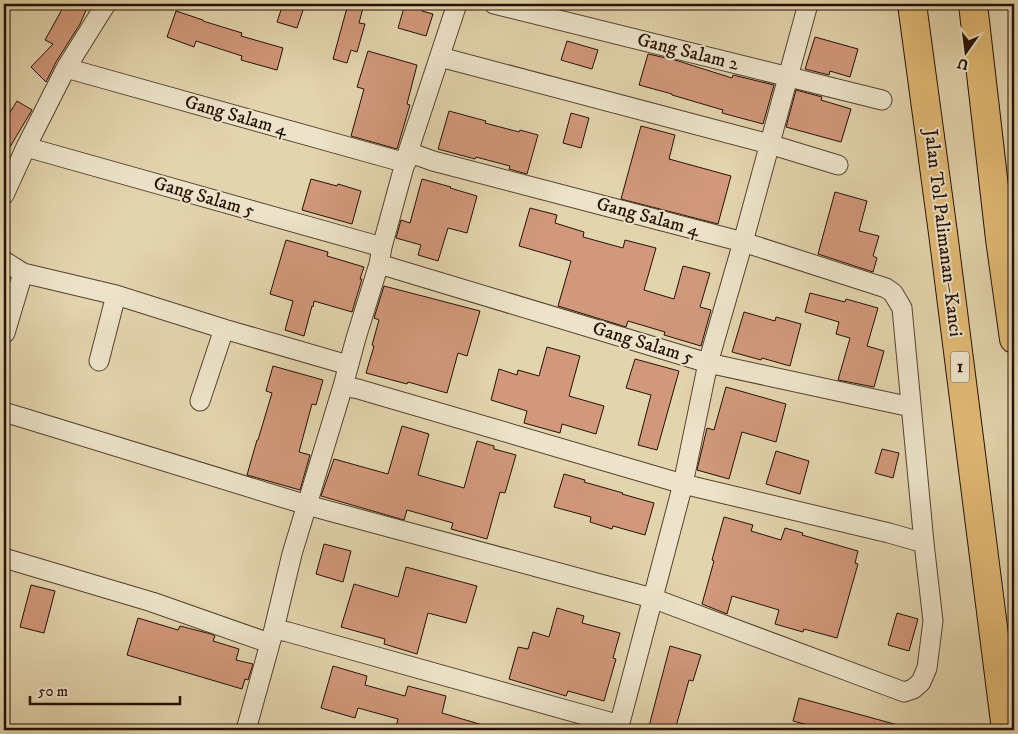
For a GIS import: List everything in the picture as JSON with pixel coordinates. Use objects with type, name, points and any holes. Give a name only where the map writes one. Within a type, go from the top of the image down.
[{"type":"highway","name":"Jalan Tol Palimanan–Kanci","points":[[912,4],[1006,730]]},
{"type":"highway","points":[[973,4],[1000,239],[1014,339]]},
{"type":"street","points":[[4,195],[66,68],[106,4]]},
{"type":"street","points":[[246,730],[292,554],[381,256],[407,157],[457,4]]},
{"type":"street","name":"Gang Salam 2","points":[[494,4],[882,100]]},
{"type":"street","points":[[4,558],[272,636],[298,634],[619,728],[682,484],[708,363],[808,4]]},
{"type":"street","points":[[440,57],[769,144],[838,165]]},
{"type":"street","name":"Gang Salam 4","points":[[66,68],[407,157],[433,160],[743,242],[886,288],[893,293],[902,308],[911,407]]},
{"type":"street","name":"Gang Salam 5","points":[[26,147],[381,256],[708,363],[911,407]]},
{"type":"street","points":[[4,261],[23,273],[116,295],[348,366]]},
{"type":"street","points":[[5,333],[23,273]]},
{"type":"street","points":[[99,361],[116,295]]},
{"type":"street","points":[[200,401],[224,329]]},
{"type":"street","points":[[343,386],[682,484],[924,543]]},
{"type":"street","points":[[4,412],[307,504],[652,598],[904,692],[913,689],[921,682],[927,668],[933,621],[911,407]]},
{"type":"building","points":[[65,4],[77,4],[87,8],[80,24],[46,82],[31,67],[53,44],[45,40]]},
{"type":"building","points":[[283,4],[305,4],[297,28],[277,22]]},
{"type":"building","points":[[348,4],[364,4],[359,23],[365,24],[357,52],[351,50],[347,63],[333,59]]},
{"type":"building","points":[[405,4],[424,4],[422,11],[433,14],[426,36],[398,28]]},
{"type":"building","points":[[176,11],[242,33],[241,36],[283,48],[277,70],[241,60],[242,56],[196,41],[194,47],[167,37]]},
{"type":"building","points":[[815,37],[858,49],[850,77],[830,71],[829,75],[805,69]]},
{"type":"building","points":[[567,41],[598,50],[592,69],[561,60]]},
{"type":"building","points":[[368,51],[417,65],[407,104],[410,105],[397,149],[351,136],[364,89],[357,87]]},
{"type":"building","points":[[648,54],[675,60],[732,78],[733,75],[774,85],[763,124],[722,113],[723,110],[639,85]]},
{"type":"building","points":[[796,90],[822,97],[821,100],[851,109],[841,142],[786,127]]},
{"type":"building","points":[[17,101],[32,110],[4,157],[4,122]]},
{"type":"building","points":[[449,111],[486,121],[485,123],[538,135],[527,174],[509,169],[510,166],[438,149]]},
{"type":"building","points":[[571,113],[589,118],[581,148],[563,143]]},
{"type":"building","points":[[641,126],[675,135],[669,159],[731,176],[718,224],[621,199]]},
{"type":"building","points":[[311,179],[361,191],[352,224],[302,210]]},
{"type":"building","points":[[422,179],[477,196],[467,233],[448,228],[438,261],[418,255],[421,245],[396,238],[401,220],[410,223]]},
{"type":"building","points":[[835,192],[867,201],[859,231],[879,236],[873,256],[877,258],[873,272],[818,254]]},
{"type":"building","points":[[530,208],[557,215],[555,223],[584,232],[583,237],[623,248],[625,240],[656,248],[644,290],[674,299],[683,266],[710,273],[700,307],[711,310],[701,346],[664,335],[665,332],[628,321],[626,327],[558,306],[571,261],[519,246]]},
{"type":"building","points":[[286,240],[328,252],[327,256],[364,267],[352,312],[314,301],[304,336],[285,330],[293,301],[270,294]]},
{"type":"building","points":[[384,286],[480,311],[467,356],[458,353],[447,393],[366,373],[379,320],[374,318]]},
{"type":"building","points":[[810,293],[845,302],[846,299],[878,308],[867,346],[884,351],[874,387],[838,380],[850,338],[836,334],[839,322],[805,312]]},
{"type":"building","points":[[744,312],[775,321],[776,317],[801,324],[790,366],[732,352]]},
{"type":"building","points":[[547,347],[580,356],[569,396],[604,406],[596,434],[562,424],[560,433],[524,423],[527,411],[491,400],[499,369],[517,375],[518,370],[539,376]]},
{"type":"building","points":[[635,359],[679,371],[657,450],[638,445],[651,395],[626,388]]},
{"type":"building","points":[[273,366],[323,380],[316,405],[312,404],[299,452],[310,455],[300,490],[247,475],[272,393],[266,391]]},
{"type":"building","points":[[726,387],[786,404],[776,442],[742,432],[729,479],[697,470],[707,428],[714,430]]},
{"type":"building","points":[[402,426],[429,434],[418,475],[464,488],[477,441],[494,446],[494,449],[516,455],[505,493],[500,492],[487,539],[451,529],[453,523],[407,510],[404,520],[321,496],[334,459],[388,474]]},
{"type":"building","points":[[882,449],[899,453],[893,478],[875,473]]},
{"type":"building","points":[[776,451],[809,461],[800,494],[766,484]]},
{"type":"building","points":[[564,474],[654,503],[645,535],[613,526],[612,529],[590,522],[591,517],[554,507]]},
{"type":"building","points":[[724,517],[753,525],[751,531],[781,540],[785,528],[803,533],[802,535],[858,551],[855,563],[858,564],[837,638],[804,629],[803,632],[775,624],[779,610],[732,596],[727,614],[702,604]]},
{"type":"building","points":[[324,544],[351,551],[343,582],[316,574]]},
{"type":"building","points":[[406,567],[477,586],[466,623],[428,613],[417,654],[384,644],[385,639],[341,627],[354,584],[398,597]]},
{"type":"building","points":[[31,585],[55,591],[44,633],[20,627]]},
{"type":"building","points":[[557,608],[584,616],[582,623],[620,633],[613,658],[616,659],[604,701],[568,691],[566,696],[509,679],[518,647],[528,649],[533,632],[549,637]]},
{"type":"building","points":[[897,613],[918,619],[909,651],[888,645]]},
{"type":"building","points":[[138,618],[178,630],[180,626],[211,634],[215,636],[213,641],[239,649],[236,660],[253,664],[248,680],[245,679],[242,689],[127,655]]},
{"type":"building","points":[[670,646],[701,655],[693,681],[689,680],[675,730],[648,730]]},
{"type":"building","points":[[333,666],[367,676],[365,685],[405,696],[408,686],[446,696],[442,713],[486,726],[485,730],[395,730],[398,719],[358,708],[355,718],[321,708]]},
{"type":"building","points":[[799,698],[898,725],[897,730],[827,730],[793,721]]}]
